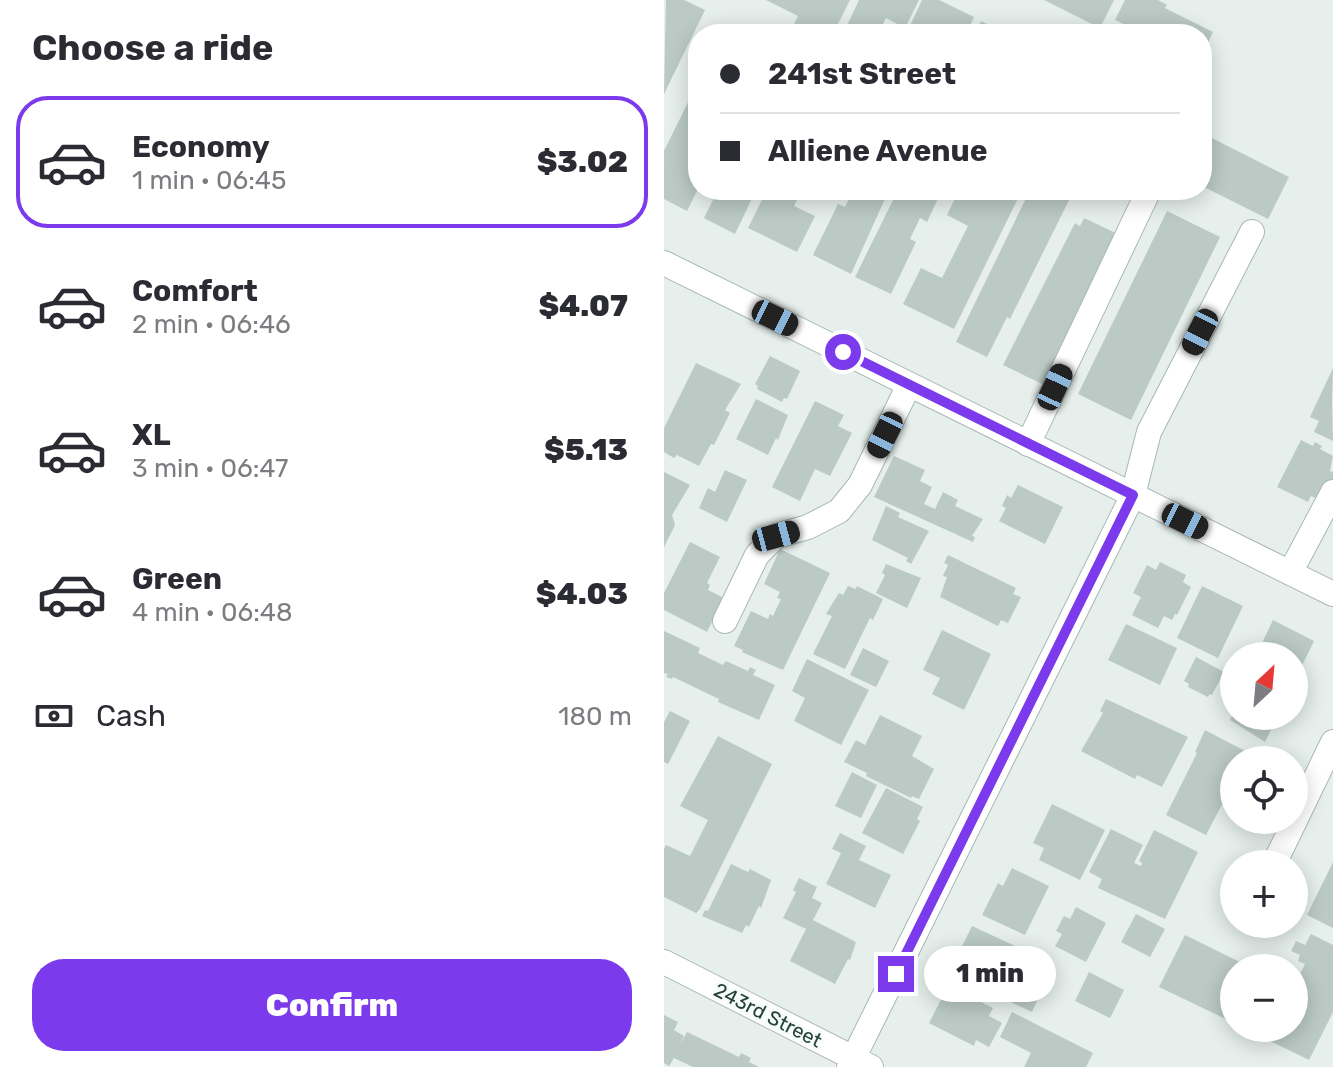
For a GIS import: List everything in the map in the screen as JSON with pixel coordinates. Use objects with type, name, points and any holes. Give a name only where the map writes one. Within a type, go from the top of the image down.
[{"type":"street","points":[[1028,444],[1144,200]]},
{"type":"street","points":[[858,1064],[1133,495],[1149,432],[1252,232]]},
{"type":"street","points":[[664,263],[1333,594]]},
{"type":"street","points":[[725,621],[757,555],[776,536],[808,527],[839,511],[860,485],[909,385]]},
{"type":"street","points":[[1290,573],[1333,492]]},
{"type":"street","points":[[1282,850],[1325,778],[1333,742]]},
{"type":"street","name":"243rd Street","points":[[664,962],[858,1064]]},
{"type":"building","points":[[666,0],[684,0],[705,10],[698,24],[688,24],[688,45],[664,94]]},
{"type":"building","points":[[766,0],[850,0],[838,24],[794,24],[798,16]]},
{"type":"building","points":[[859,0],[919,0],[907,24],[897,24],[886,18],[883,24],[848,24]]},
{"type":"building","points":[[922,0],[939,0],[974,17],[971,24],[911,24]]},
{"type":"building","points":[[1044,0],[1114,0],[1102,24],[1092,24]]},
{"type":"building","points":[[1125,0],[1158,0],[1167,5],[1165,8],[1197,24],[1123,24],[1115,20]]},
{"type":"building","points":[[688,102],[688,200],[692,200],[687,211],[664,199],[664,151]]},
{"type":"building","points":[[1212,138],[1289,177],[1268,219],[1212,191]]},
{"type":"building","points":[[713,200],[751,200],[735,234],[704,218]]},
{"type":"building","points":[[762,200],[797,200],[794,206],[815,216],[797,252],[748,228]]},
{"type":"building","points":[[848,200],[884,200],[851,274],[813,255],[838,204],[845,207]]},
{"type":"building","points":[[893,200],[937,200],[927,222],[920,218],[910,239],[916,242],[891,294],[855,277]]},
{"type":"building","points":[[954,200],[1017,200],[954,329],[903,304],[921,268],[942,278],[968,226],[947,215]]},
{"type":"building","points":[[1025,200],[1069,200],[1010,319],[1007,317],[987,357],[956,342]]},
{"type":"building","points":[[1167,211],[1220,237],[1131,420],[1078,394]]},
{"type":"building","points":[[1084,218],[1120,235],[1046,386],[1003,365],[1075,223],[1080,226]]},
{"type":"building","points":[[770,356],[800,371],[787,399],[784,398],[782,402],[757,389],[755,384]]},
{"type":"building","points":[[696,363],[741,384],[725,410],[730,413],[714,445],[711,444],[699,466],[664,452],[664,428]]},
{"type":"building","points":[[1333,368],[1333,441],[1314,432],[1319,421],[1310,417]]},
{"type":"building","points":[[756,399],[788,415],[768,455],[736,439]]},
{"type":"building","points":[[815,401],[844,415],[838,426],[852,433],[830,476],[815,469],[800,501],[772,487]]},
{"type":"building","points":[[1301,440],[1313,446],[1315,442],[1322,446],[1320,449],[1333,456],[1330,471],[1333,472],[1333,479],[1322,501],[1311,496],[1308,502],[1277,487]]},
{"type":"building","points":[[894,456],[925,470],[920,481],[932,487],[924,504],[935,509],[943,492],[958,500],[955,506],[983,519],[972,536],[975,537],[973,542],[874,497]]},
{"type":"building","points":[[725,470],[747,480],[727,522],[699,508],[708,488],[715,492]]},
{"type":"building","points":[[664,472],[690,485],[672,515],[675,525],[664,547]]},
{"type":"building","points":[[1018,485],[1063,507],[1045,544],[999,521],[1006,508],[1002,506],[1007,495],[1011,498]]},
{"type":"building","points":[[886,506],[900,513],[898,517],[929,531],[911,564],[906,561],[908,558],[872,540]]},
{"type":"building","points":[[690,542],[720,557],[707,583],[710,585],[708,590],[724,598],[707,632],[664,610],[664,593]]},
{"type":"building","points":[[780,549],[830,573],[783,670],[734,646],[751,611],[768,619],[770,614],[773,616],[781,599],[777,598],[780,592],[764,584]]},
{"type":"building","points":[[948,555],[1016,588],[1013,594],[1021,597],[1008,623],[1001,620],[998,626],[940,597],[947,577],[943,576]]},
{"type":"building","points":[[1160,562],[1186,575],[1183,582],[1191,587],[1177,615],[1172,620],[1164,616],[1158,628],[1132,615],[1141,597],[1133,593],[1147,565],[1156,570]]},
{"type":"building","points":[[886,564],[921,578],[907,608],[876,593],[885,575],[882,573]]},
{"type":"building","points":[[848,586],[856,589],[857,586],[883,599],[845,669],[813,654],[832,616],[826,614],[839,593],[843,595]]},
{"type":"building","points":[[1202,586],[1243,606],[1226,642],[1220,642],[1218,658],[1177,638]]},
{"type":"building","points":[[1273,620],[1314,641],[1308,653],[1308,642],[1263,642]]},
{"type":"building","points":[[1126,624],[1177,648],[1160,685],[1108,660]]},
{"type":"building","points":[[942,630],[991,654],[964,710],[932,694],[940,678],[923,670]]},
{"type":"building","points":[[664,631],[700,648],[698,653],[723,665],[726,661],[748,671],[750,667],[756,670],[753,675],[775,685],[759,720],[673,677],[666,677]]},
{"type":"building","points":[[863,648],[889,661],[876,687],[850,675]]},
{"type":"building","points":[[1196,657],[1220,670],[1220,680],[1208,697],[1188,687],[1189,684],[1184,681]]},
{"type":"building","points":[[807,659],[869,690],[841,745],[794,721],[805,698],[792,691]]},
{"type":"building","points":[[1106,699],[1188,737],[1162,787],[1137,775],[1135,779],[1081,751],[1103,713],[1100,711]]},
{"type":"building","points":[[670,711],[690,721],[668,764],[664,762],[664,722]]},
{"type":"building","points":[[880,715],[922,736],[912,756],[934,769],[919,799],[866,776],[867,773],[844,762],[856,740],[865,745]]},
{"type":"building","points":[[1205,730],[1236,746],[1220,746],[1220,808],[1206,835],[1166,815]]},
{"type":"building","points":[[1246,730],[1271,730],[1265,742]]},
{"type":"building","points":[[718,736],[772,764],[696,913],[664,897],[664,849],[666,845],[690,856],[708,820],[680,806]]},
{"type":"building","points":[[852,772],[877,785],[861,818],[835,806]]},
{"type":"building","points":[[886,788],[923,807],[917,819],[920,821],[903,854],[862,833]]},
{"type":"building","points":[[1052,804],[1105,830],[1080,880],[1039,860],[1044,848],[1033,843]]},
{"type":"building","points":[[1111,829],[1143,845],[1134,863],[1141,866],[1139,861],[1154,830],[1198,852],[1165,919],[1098,888],[1102,879],[1089,872]]},
{"type":"building","points":[[840,833],[866,846],[859,860],[891,875],[875,908],[826,884],[841,853],[832,849]]},
{"type":"building","points":[[1333,862],[1333,928],[1308,913]]},
{"type":"building","points":[[731,864],[748,872],[750,869],[771,880],[761,908],[759,906],[749,927],[746,925],[742,933],[702,916],[705,910],[708,911]]},
{"type":"building","points":[[1012,868],[1049,886],[1025,935],[982,915],[998,883],[1003,886]]},
{"type":"building","points":[[799,878],[817,887],[812,898],[822,903],[813,920],[856,942],[850,960],[835,984],[790,961],[806,929],[783,918],[796,892],[793,890]]},
{"type":"building","points":[[1076,907],[1106,923],[1086,962],[1055,946],[1062,934],[1056,931],[1064,916],[1070,919]]},
{"type":"building","points":[[1136,914],[1165,929],[1150,957],[1121,942]]},
{"type":"building","points":[[972,926],[1054,964],[1032,1012],[949,973]]},
{"type":"building","points":[[1311,934],[1333,945],[1333,1012],[1309,1060],[1272,1042],[1308,1042],[1308,954],[1291,951],[1296,941],[1305,945]]},
{"type":"building","points":[[1185,935],[1224,954],[1220,954],[1220,1016],[1159,987]]},
{"type":"building","points":[[1089,972],[1124,990],[1110,1018],[1075,1001]]},
{"type":"building","points":[[948,986],[993,1008],[989,1016],[1002,1023],[989,1047],[976,1040],[974,1046],[929,1023]]},
{"type":"building","points":[[1012,1012],[1093,1053],[1086,1067],[1024,1067],[1031,1053],[1000,1037]]},
{"type":"building","points":[[664,1015],[678,1022],[674,1030],[684,1036],[680,1045],[687,1032],[739,1057],[741,1053],[759,1067],[693,1067],[674,1058],[669,1066],[664,1063]]},
{"type":"route","points":[[843,352],[1133,495],[896,974]]}]
